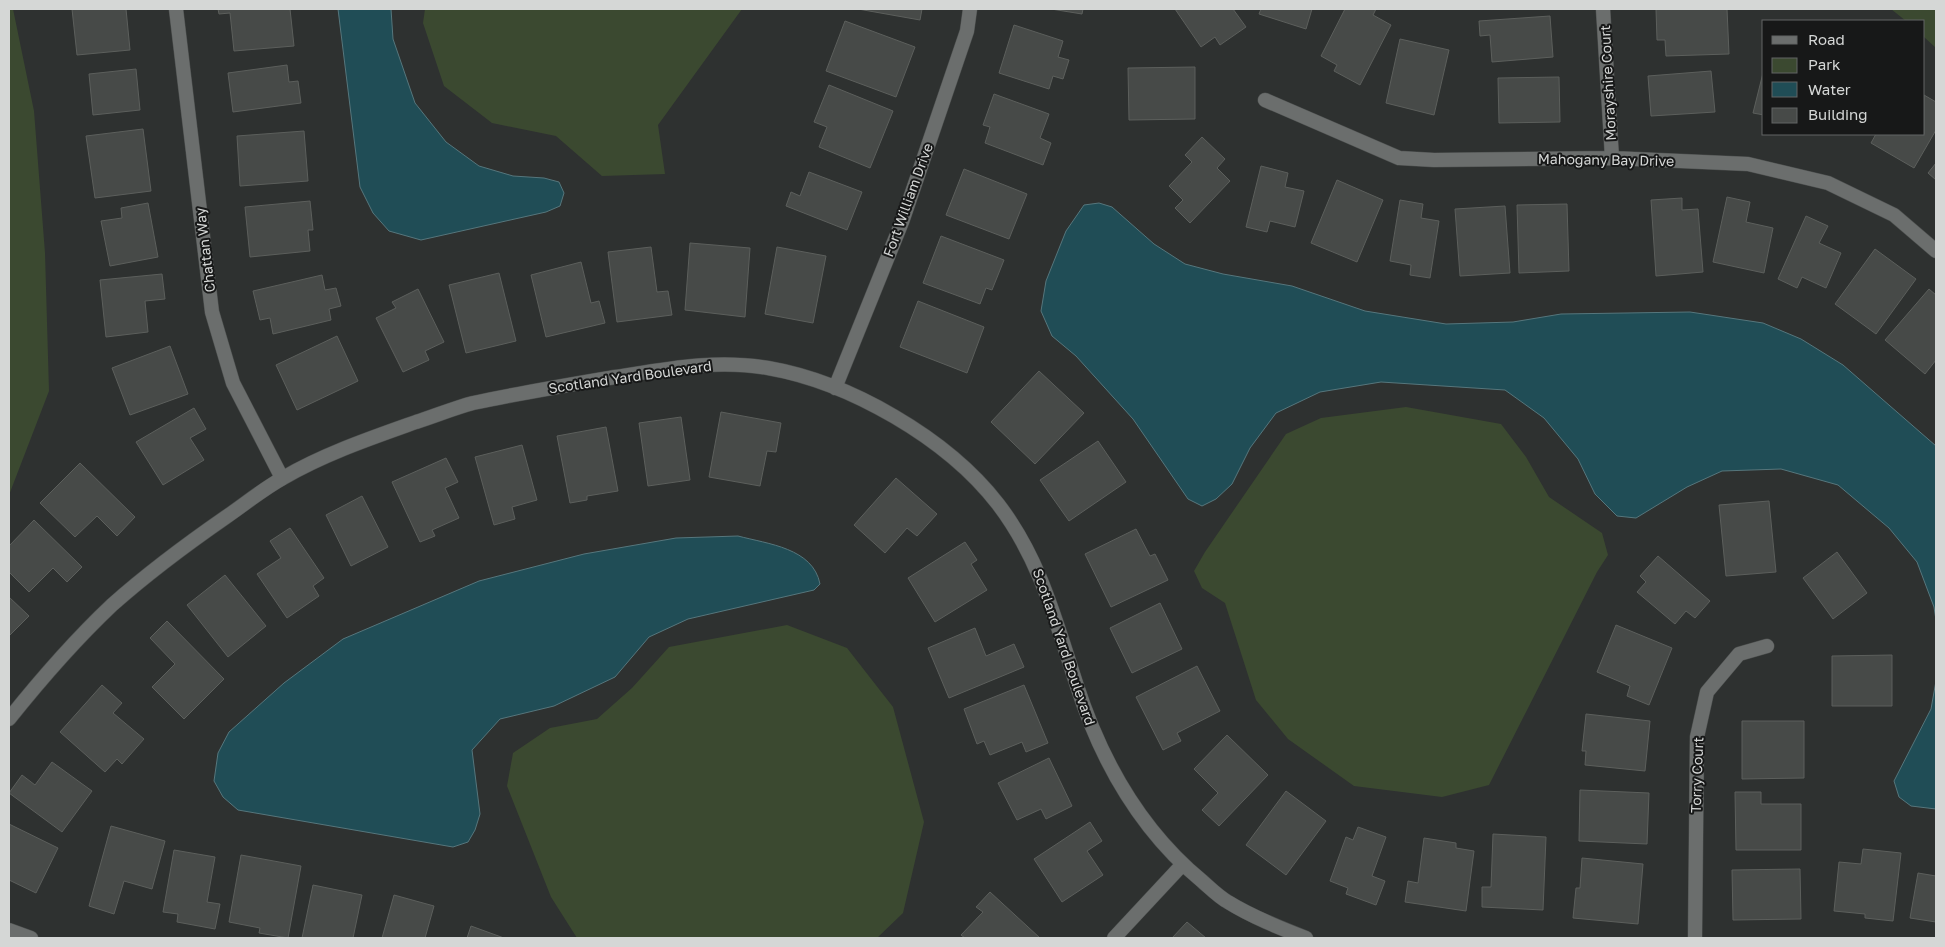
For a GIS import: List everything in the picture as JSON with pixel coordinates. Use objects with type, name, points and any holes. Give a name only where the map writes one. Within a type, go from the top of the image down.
[{"type":"street","name":"Chattan Way","points":[[176,9],[212,312],[233,383],[282,478]]},
{"type":"street","name":"Fort William Drive","points":[[835,388],[902,222],[966,31],[970,9]]},
{"type":"street","name":"Morayshire Court","points":[[1603,9],[1612,158]]},
{"type":"street","name":"Mahogany Bay Drive","points":[[1265,100],[1399,158],[1434,160],[1612,158],[1748,164],[1828,183],[1894,215],[1936,251]]},
{"type":"street","name":"Scotland Yard Boulevard","points":[[9,719],[39,682],[111,606],[182,547],[282,478],[354,445],[468,404],[596,380],[691,365],[729,364],[769,368],[835,388],[865,401],[912,427],[955,459],[997,503],[1031,556],[1056,618],[1076,685],[1093,732],[1117,780],[1146,823],[1182,865],[1227,902],[1276,927],[1306,938]]},
{"type":"street","name":"Torry Court","points":[[1695,938],[1697,737],[1705,701],[1708,692],[1739,654],[1767,646]]},
{"type":"street","points":[[1114,938],[1182,865]]},
{"type":"street","points":[[9,930],[31,938]]},
{"type":"green space","points":[[9,9],[13,9],[34,111],[45,253],[49,391],[9,495]]},
{"type":"green space","points":[[425,9],[742,9],[658,125],[665,174],[602,176],[556,136],[492,123],[444,86],[423,23]]},
{"type":"green space","points":[[1891,9],[1936,9],[1936,48],[1925,38],[1925,20],[1905,20]]},
{"type":"green space","points":[[1406,407],[1501,424],[1526,457],[1549,497],[1602,533],[1608,555],[1597,572],[1489,785],[1442,797],[1354,786],[1288,739],[1256,700],[1225,603],[1202,588],[1194,571],[1286,434],[1321,418]]},
{"type":"green space","points":[[787,625],[847,648],[893,707],[924,822],[903,913],[877,938],[577,938],[551,897],[507,786],[513,753],[550,728],[597,719],[632,688],[669,647]]},
{"type":"water","points":[[338,9],[391,9],[393,39],[415,103],[446,142],[479,166],[513,176],[544,178],[559,182],[564,193],[560,206],[546,212],[421,240],[389,231],[373,213],[360,187]]},
{"type":"water","points":[[1099,203],[1112,207],[1154,244],[1185,264],[1223,274],[1292,286],[1365,311],[1446,324],[1513,322],[1561,314],[1690,312],[1763,323],[1801,339],[1843,365],[1936,446],[1936,620],[1934,607],[1917,562],[1889,528],[1838,485],[1781,469],[1722,471],[1687,487],[1636,518],[1617,516],[1595,494],[1578,459],[1544,418],[1505,390],[1381,382],[1320,392],[1276,413],[1250,448],[1232,484],[1216,499],[1202,506],[1188,499],[1133,419],[1076,356],[1052,336],[1041,311],[1046,281],[1066,231],[1084,205]]},
{"type":"water","points":[[738,536],[788,549],[799,555],[816,572],[820,584],[814,590],[688,619],[649,637],[615,677],[554,706],[500,719],[472,750],[480,814],[475,830],[468,842],[453,847],[238,810],[223,797],[214,781],[218,753],[229,732],[284,683],[343,639],[479,581],[584,554],[676,538]]},
{"type":"water","points":[[1936,681],[1936,809],[1911,806],[1899,797],[1894,781],[1931,709]]},
{"type":"building","points":[[72,9],[126,9],[130,50],[77,55]]},
{"type":"building","points":[[218,9],[290,9],[294,46],[234,51],[230,13],[219,14]]},
{"type":"building","points":[[858,9],[922,9],[920,20]]},
{"type":"building","points":[[1051,9],[1083,9],[1082,14]]},
{"type":"building","points":[[1175,9],[1233,9],[1246,27],[1220,45],[1215,37],[1201,47]]},
{"type":"building","points":[[1261,9],[1312,9],[1306,29],[1259,14]]},
{"type":"building","points":[[1345,9],[1376,9],[1373,15],[1391,25],[1360,85],[1334,71],[1337,65],[1321,56]]},
{"type":"building","points":[[1656,9],[1727,9],[1729,54],[1666,56],[1665,40],[1657,40]]},
{"type":"building","points":[[1550,16],[1553,57],[1492,62],[1490,35],[1480,36],[1479,21]]},
{"type":"building","points":[[845,21],[915,47],[896,97],[826,71]]},
{"type":"building","points":[[1014,25],[1063,41],[1058,57],[1069,60],[1063,79],[1053,76],[1049,89],[999,73]]},
{"type":"building","points":[[1400,39],[1449,50],[1434,115],[1386,103]]},
{"type":"building","points":[[287,65],[289,82],[298,81],[301,103],[233,112],[228,73]]},
{"type":"building","points":[[1195,67],[1195,119],[1129,120],[1128,68]]},
{"type":"building","points":[[136,69],[140,110],[93,115],[89,74]]},
{"type":"building","points":[[1711,71],[1715,112],[1651,116],[1648,76]]},
{"type":"building","points":[[1559,77],[1560,122],[1499,123],[1498,78]]},
{"type":"building","points":[[1762,77],[1762,115],[1753,113]]},
{"type":"building","points":[[829,85],[893,111],[870,168],[819,147],[827,127],[814,122]]},
{"type":"building","points":[[994,94],[1049,114],[1040,138],[1051,143],[1043,165],[985,143],[990,127],[983,125]]},
{"type":"building","points":[[1925,96],[1936,102],[1936,130],[1914,168],[1871,143],[1875,135],[1925,135]]},
{"type":"building","points":[[143,129],[151,191],[95,198],[86,136]]},
{"type":"building","points":[[304,131],[308,181],[240,186],[237,136]]},
{"type":"building","points":[[1202,137],[1225,159],[1217,168],[1230,181],[1190,223],[1175,208],[1183,200],[1169,186],[1192,162],[1185,155]]},
{"type":"building","points":[[1936,163],[1936,180],[1928,173]]},
{"type":"building","points":[[1261,166],[1288,173],[1285,187],[1304,191],[1295,227],[1270,221],[1267,232],[1246,227]]},
{"type":"building","points":[[964,169],[1027,194],[1009,239],[946,215]]},
{"type":"building","points":[[809,172],[862,192],[847,230],[786,206],[791,192],[800,196]]},
{"type":"building","points":[[1337,180],[1383,200],[1357,262],[1311,243]]},
{"type":"building","points":[[1727,197],[1750,202],[1746,222],[1773,228],[1764,273],[1713,262]]},
{"type":"building","points":[[1682,198],[1682,210],[1698,209],[1703,272],[1656,276],[1651,200]]},
{"type":"building","points":[[1400,200],[1423,204],[1421,218],[1439,221],[1430,278],[1410,275],[1411,265],[1390,261]]},
{"type":"building","points":[[310,201],[313,230],[308,230],[310,251],[250,257],[245,207]]},
{"type":"building","points":[[148,203],[158,257],[110,266],[101,221],[122,218],[121,208]]},
{"type":"building","points":[[1567,204],[1569,271],[1519,273],[1517,205]]},
{"type":"building","points":[[1505,206],[1510,273],[1460,276],[1455,209]]},
{"type":"building","points":[[1806,216],[1828,226],[1819,243],[1841,253],[1826,288],[1802,277],[1797,288],[1778,279]]},
{"type":"building","points":[[941,236],[1004,260],[992,290],[986,288],[980,304],[923,283]]},
{"type":"building","points":[[690,243],[750,248],[745,317],[685,310]]},
{"type":"building","points":[[651,247],[657,292],[668,291],[672,315],[617,322],[608,252]]},
{"type":"building","points":[[777,247],[826,256],[813,323],[765,314]]},
{"type":"building","points":[[1875,249],[1916,279],[1876,334],[1835,304]]},
{"type":"building","points":[[581,262],[591,303],[599,301],[605,323],[546,337],[531,275]]},
{"type":"building","points":[[499,273],[516,341],[466,353],[449,285]]},
{"type":"building","points":[[162,274],[165,299],[145,301],[148,332],[106,337],[100,280]]},
{"type":"building","points":[[322,275],[325,290],[336,288],[341,306],[329,309],[331,320],[273,334],[270,318],[260,320],[253,291]]},
{"type":"building","points":[[418,289],[444,342],[425,351],[429,360],[403,372],[376,318],[396,308],[392,302]]},
{"type":"building","points":[[1929,289],[1936,295],[1936,360],[1925,374],[1885,340]]},
{"type":"building","points":[[918,301],[984,327],[967,373],[900,347]]},
{"type":"building","points":[[337,336],[358,381],[297,410],[276,365]]},
{"type":"building","points":[[170,346],[188,394],[130,415],[112,368]]},
{"type":"building","points":[[1039,371],[1084,413],[1035,464],[991,422]]},
{"type":"building","points":[[194,408],[206,429],[190,438],[204,460],[163,485],[136,442]]},
{"type":"building","points":[[721,412],[781,423],[776,452],[767,451],[760,486],[709,477]]},
{"type":"building","points":[[681,417],[690,480],[648,486],[639,423]]},
{"type":"building","points":[[606,427],[618,491],[587,496],[587,500],[570,503],[557,436]]},
{"type":"building","points":[[1098,441],[1126,482],[1069,521],[1040,480]]},
{"type":"building","points":[[522,445],[537,500],[512,507],[515,519],[494,525],[475,457]]},
{"type":"building","points":[[446,458],[458,482],[445,488],[459,518],[432,530],[435,536],[420,542],[392,482]]},
{"type":"building","points":[[80,463],[135,517],[117,536],[97,516],[75,537],[40,503]]},
{"type":"building","points":[[896,478],[937,514],[917,536],[907,528],[885,553],[854,525]]},
{"type":"building","points":[[362,496],[388,547],[351,566],[326,515]]},
{"type":"building","points":[[1769,501],[1776,572],[1726,576],[1719,505]]},
{"type":"building","points":[[34,520],[82,567],[67,582],[53,568],[29,592],[9,572],[9,546]]},
{"type":"building","points":[[290,528],[324,578],[313,586],[319,596],[287,618],[257,574],[281,558],[270,541]]},
{"type":"building","points":[[1136,529],[1150,556],[1155,554],[1168,580],[1111,607],[1085,554]]},
{"type":"building","points":[[965,542],[977,560],[971,564],[987,590],[935,622],[908,578]]},
{"type":"building","points":[[1837,552],[1867,593],[1833,619],[1803,578]]},
{"type":"building","points":[[1658,556],[1710,601],[1695,618],[1686,611],[1675,624],[1637,592],[1646,582],[1640,576]]},
{"type":"building","points":[[225,575],[266,626],[228,657],[187,605]]},
{"type":"building","points":[[9,597],[29,616],[9,636]]},
{"type":"building","points":[[1160,603],[1182,649],[1132,673],[1110,628]]},
{"type":"building","points":[[167,621],[224,679],[184,719],[152,687],[175,664],[150,638]]},
{"type":"building","points":[[1616,625],[1672,648],[1649,705],[1627,696],[1630,686],[1597,672]]},
{"type":"building","points":[[975,628],[986,656],[1014,644],[1024,667],[949,698],[928,648]]},
{"type":"building","points":[[1892,655],[1892,706],[1832,706],[1832,656]]},
{"type":"building","points":[[1197,666],[1220,711],[1177,733],[1181,741],[1163,750],[1136,697]]},
{"type":"building","points":[[102,685],[122,703],[113,713],[144,739],[122,764],[117,759],[105,772],[60,732]]},
{"type":"building","points":[[1024,685],[1048,743],[1026,752],[1022,742],[990,755],[984,741],[977,744],[964,709]]},
{"type":"building","points":[[1586,714],[1650,721],[1645,771],[1585,765],[1586,751],[1582,751]]},
{"type":"building","points":[[1742,721],[1804,721],[1804,778],[1742,779]]},
{"type":"building","points":[[1227,735],[1268,775],[1219,826],[1202,810],[1218,793],[1194,769]]},
{"type":"building","points":[[1049,758],[1072,806],[1046,819],[1041,809],[1017,820],[998,783]]},
{"type":"building","points":[[52,762],[92,791],[62,832],[9,793],[22,775],[35,785]]},
{"type":"building","points":[[1580,790],[1649,793],[1647,844],[1579,841]]},
{"type":"building","points":[[1286,791],[1326,821],[1286,875],[1246,845]]},
{"type":"building","points":[[1735,792],[1761,792],[1761,804],[1801,804],[1801,850],[1736,850]]},
{"type":"building","points":[[1090,822],[1102,841],[1087,851],[1103,875],[1062,902],[1034,859]]},
{"type":"building","points":[[9,824],[58,848],[36,893],[9,880]]},
{"type":"building","points":[[111,826],[165,841],[152,889],[124,881],[114,914],[89,906]]},
{"type":"building","points":[[1358,827],[1386,837],[1372,876],[1385,881],[1376,905],[1346,894],[1348,888],[1330,881],[1346,837],[1353,840]]},
{"type":"building","points":[[1493,834],[1546,837],[1543,910],[1482,907],[1482,887],[1491,887]]},
{"type":"building","points":[[1424,838],[1456,843],[1456,848],[1474,851],[1466,911],[1405,902],[1408,881],[1418,883]]},
{"type":"building","points":[[1863,849],[1901,853],[1893,921],[1865,918],[1865,914],[1834,911],[1839,862],[1861,864]]},
{"type":"building","points":[[174,850],[215,857],[207,902],[220,904],[215,929],[177,922],[178,914],[163,912]]},
{"type":"building","points":[[241,855],[301,866],[288,938],[259,933],[260,928],[229,922]]},
{"type":"building","points":[[1582,858],[1643,864],[1638,924],[1573,918],[1576,888],[1580,888]]},
{"type":"building","points":[[1800,869],[1801,919],[1733,920],[1732,870]]},
{"type":"building","points":[[1918,873],[1936,876],[1936,922],[1910,918]]},
{"type":"building","points":[[313,885],[362,895],[353,938],[302,938]]},
{"type":"building","points":[[990,892],[1040,938],[965,938],[961,935],[983,912],[976,907]]},
{"type":"building","points":[[394,895],[434,906],[425,938],[382,938]]},
{"type":"building","points":[[1187,922],[1206,938],[1172,938]]},
{"type":"building","points":[[471,926],[504,938],[467,938]]}]
